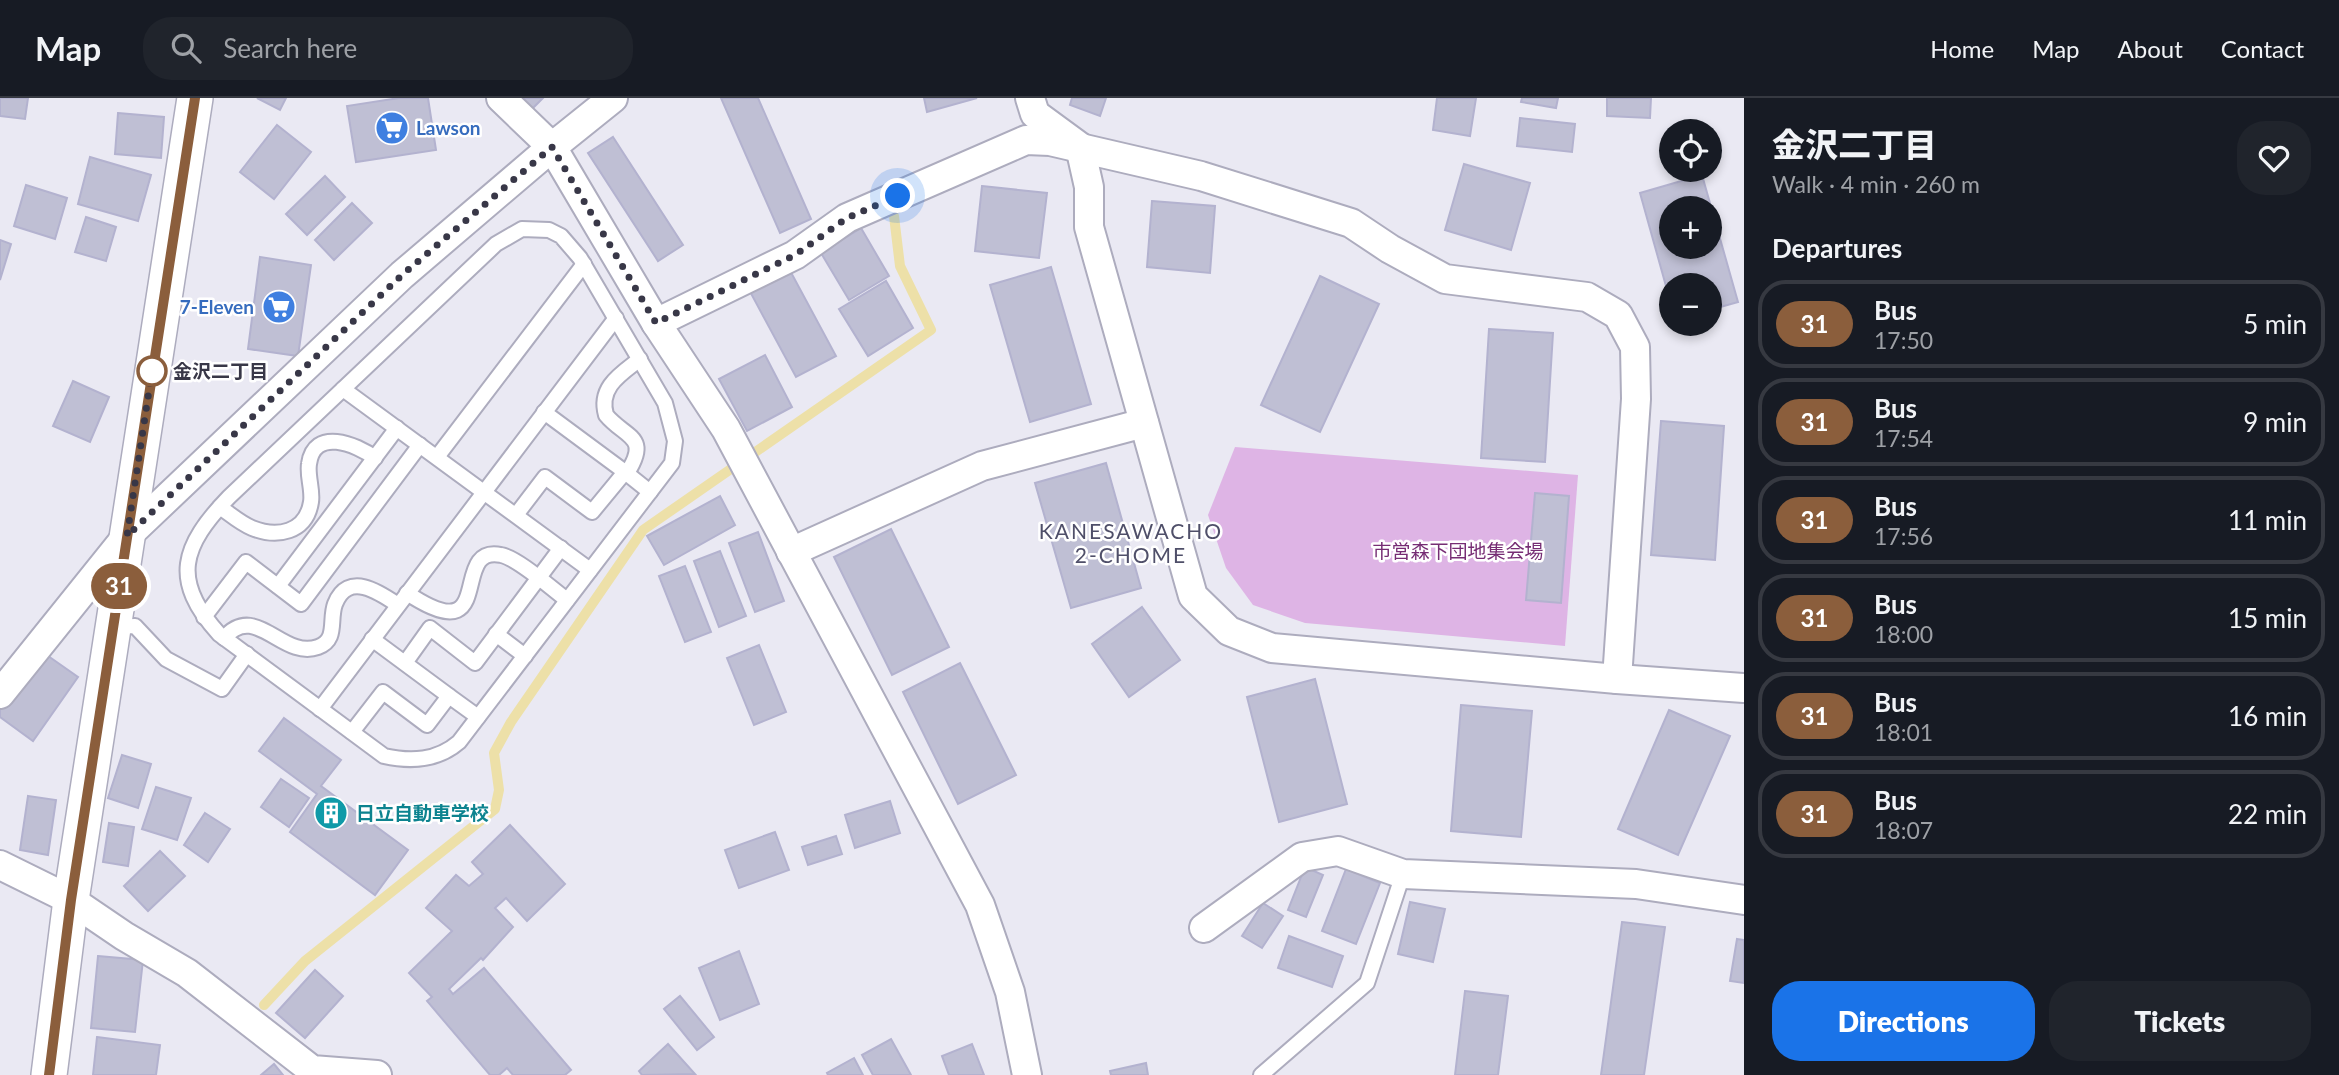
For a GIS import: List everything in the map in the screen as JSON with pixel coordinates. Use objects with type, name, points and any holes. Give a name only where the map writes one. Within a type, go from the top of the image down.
[{"type":"street","points":[[49,1075],[71,900],[195,98]]},
{"type":"street","points":[[502,98],[552,147],[656,323],[726,429],[980,905],[1010,992],[1027,1075]]},
{"type":"street","points":[[0,694],[127,536],[402,275],[613,98]]},
{"type":"street","points":[[1030,98],[1035,114],[1080,147],[1088,187],[1089,227],[1193,596],[1229,631],[1272,648],[1744,688]]},
{"type":"street","points":[[656,323],[795,255],[847,218],[1026,139],[1080,147],[1201,176],[1351,223],[1390,249],[1445,279],[1587,297],[1618,315],[1635,347],[1636,399],[1617,679]]},
{"type":"street","points":[[791,552],[982,466],[1144,423]]},
{"type":"street","points":[[1204,928],[1302,857],[1338,852],[1403,874],[1636,884],[1744,900]]},
{"type":"street","points":[[0,865],[71,900],[124,936],[187,973],[312,1070],[377,1075]]},
{"type":"lane","points":[[522,229],[549,230],[561,236],[584,264],[665,403],[675,441],[672,463],[459,742],[450,749],[424,759],[404,760],[384,756],[224,638],[204,617],[191,595],[188,560],[205,522],[496,244],[522,229]]},
{"type":"lane","points":[[437,457],[584,264]]},
{"type":"lane","points":[[320,709],[616,318]]},
{"type":"lane","points":[[516,514],[545,477],[592,512],[626,472],[636,457],[636,442],[606,415],[605,395],[611,384],[640,359]]},
{"type":"lane","points":[[343,389],[590,570]]},
{"type":"lane","points":[[544,412],[650,492]]},
{"type":"lane","points":[[278,586],[397,428]]},
{"type":"lane","points":[[220,507],[256,529],[281,533],[293,530],[302,524],[312,501],[308,466],[317,448],[336,441],[344,442],[375,458]]},
{"type":"lane","points":[[204,617],[246,562],[301,604],[420,444]]},
{"type":"lane","points":[[405,663],[430,628],[475,663],[561,548]]},
{"type":"lane","points":[[407,593],[443,612],[457,609],[468,599],[473,569],[483,558],[497,554],[510,558],[567,600]]},
{"type":"lane","points":[[224,638],[232,628],[241,625],[253,626],[299,648],[319,647],[327,641],[332,632],[335,603],[346,590],[354,586],[380,593],[398,605]]},
{"type":"lane","points":[[113,627],[135,626],[166,659],[222,690],[247,654]]},
{"type":"lane","points":[[496,634],[525,656]]},
{"type":"lane","points":[[372,639],[478,717]]},
{"type":"lane","points":[[352,732],[383,692],[427,725],[449,696]]},
{"type":"lane","points":[[1261,1075],[1367,983],[1403,874]]},
{"type":"green space","name":"市営森下団地集会場","points":[[1235,447],[1578,475],[1565,646],[1305,623],[1253,605],[1226,568],[1208,515]]},
{"type":"building","points":[[0,98],[28,98],[25,119],[0,116]]},
{"type":"building","points":[[257,98],[286,98],[280,110]]},
{"type":"building","name":"Lawson","points":[[399,98],[428,98],[436,150],[356,162],[347,106]]},
{"type":"building","points":[[515,98],[543,98],[529,112]]},
{"type":"building","points":[[721,98],[758,98],[811,219],[780,233]]},
{"type":"building","points":[[924,98],[977,98],[927,112]]},
{"type":"building","points":[[1072,98],[1106,98],[1100,116],[1070,105]]},
{"type":"building","points":[[1437,98],[1476,98],[1470,136],[1433,130]]},
{"type":"building","points":[[1522,98],[1558,98],[1556,108],[1521,102]]},
{"type":"building","points":[[1607,98],[1651,98],[1650,118],[1607,116]]},
{"type":"building","points":[[118,113],[164,117],[161,158],[115,154]]},
{"type":"building","points":[[1520,118],[1575,124],[1572,152],[1517,146]]},
{"type":"building","points":[[277,125],[311,152],[274,199],[240,172]]},
{"type":"building","points":[[613,137],[683,245],[658,261],[588,153]]},
{"type":"building","points":[[90,157],[151,175],[138,221],[78,204]]},
{"type":"building","points":[[1464,164],[1530,183],[1511,250],[1445,230]]},
{"type":"building","points":[[325,176],[345,197],[307,235],[286,214]]},
{"type":"building","points":[[1678,182],[1704,182],[1708,196],[1659,196],[1659,259],[1722,259],[1722,246],[1738,302],[1722,307],[1722,273],[1662,273],[1640,193]]},
{"type":"building","points":[[26,185],[67,198],[55,239],[14,226]]},
{"type":"building","points":[[982,186],[1047,193],[1039,258],[975,251]]},
{"type":"building","points":[[1152,201],[1215,206],[1210,273],[1147,267]]},
{"type":"building","points":[[352,203],[372,223],[334,260],[315,240]]},
{"type":"building","points":[[86,217],[116,227],[106,261],[75,252]]},
{"type":"building","points":[[861,228],[889,276],[849,300],[821,253]]},
{"type":"building","points":[[0,240],[11,244],[0,280]]},
{"type":"building","name":"7-Eleven","points":[[260,257],[311,265],[298,356],[248,349]]},
{"type":"building","points":[[787,265],[836,356],[796,377],[747,286]]},
{"type":"building","points":[[1051,267],[1091,404],[1030,422],[990,285]]},
{"type":"building","points":[[1320,276],[1379,304],[1320,432],[1261,405]]},
{"type":"building","points":[[886,281],[913,328],[868,356],[839,309]]},
{"type":"building","points":[[1489,329],[1553,333],[1545,462],[1481,458]]},
{"type":"building","points":[[765,355],[792,407],[747,431],[719,379]]},
{"type":"building","points":[[73,381],[109,397],[90,442],[53,426]]},
{"type":"building","points":[[1661,421],[1724,426],[1715,560],[1651,555]]},
{"type":"building","points":[[1106,463],[1141,588],[1071,608],[1035,483]]},
{"type":"building","points":[[1535,493],[1569,496],[1561,603],[1526,600]]},
{"type":"building","points":[[720,496],[735,525],[664,565],[647,536]]},
{"type":"building","points":[[891,529],[949,647],[892,675],[834,557]]},
{"type":"building","points":[[758,532],[784,601],[755,612],[729,543]]},
{"type":"building","points":[[720,551],[746,616],[719,627],[694,561]]},
{"type":"building","points":[[685,566],[711,632],[685,642],[659,576]]},
{"type":"building","points":[[1142,607],[1180,660],[1129,697],[1092,644]]},
{"type":"building","points":[[759,645],[786,712],[754,725],[727,658]]},
{"type":"building","points":[[41,651],[78,677],[33,741],[0,717],[0,709]]},
{"type":"building","points":[[960,663],[1016,775],[958,804],[903,692]]},
{"type":"building","points":[[1315,679],[1347,804],[1279,822],[1247,697]]},
{"type":"building","points":[[1461,705],[1532,711],[1521,837],[1451,831]]},
{"type":"building","points":[[1669,710],[1730,736],[1678,855],[1618,829]]},
{"type":"building","name":"日立自動車学校","points":[[284,718],[341,760],[321,786],[408,850],[375,895],[290,832],[317,794],[259,751]]},
{"type":"building","points":[[122,755],[151,764],[138,808],[108,798]]},
{"type":"building","points":[[281,779],[309,798],[289,827],[261,807]]},
{"type":"building","points":[[156,787],[191,798],[177,840],[142,829]]},
{"type":"building","points":[[28,796],[56,800],[48,855],[20,850]]},
{"type":"building","points":[[890,801],[900,833],[855,848],[845,815]]},
{"type":"building","points":[[205,813],[230,829],[208,862],[184,845]]},
{"type":"building","points":[[109,823],[134,827],[128,866],[103,862]]},
{"type":"building","points":[[510,825],[565,884],[527,921],[506,898],[495,908],[513,927],[483,960],[481,958],[449,989],[453,994],[484,968],[571,1070],[565,1075],[513,1075],[507,1068],[499,1075],[490,1075],[427,1001],[432,997],[409,973],[452,931],[426,908],[456,875],[469,886],[483,874],[472,862]]},
{"type":"building","points":[[775,832],[789,870],[739,888],[725,850]]},
{"type":"building","points":[[836,836],[842,854],[808,865],[802,847]]},
{"type":"building","points":[[160,851],[185,876],[148,911],[124,886]]},
{"type":"building","points":[[1305,867],[1323,875],[1306,917],[1288,910]]},
{"type":"building","points":[[1346,869],[1380,883],[1356,944],[1322,931]]},
{"type":"building","points":[[1410,902],[1445,909],[1433,962],[1398,954]]},
{"type":"building","points":[[1263,903],[1283,916],[1262,948],[1242,936]]},
{"type":"building","points":[[1622,922],[1665,927],[1644,1075],[1601,1075]]},
{"type":"building","points":[[1289,936],[1343,956],[1332,987],[1278,968]]},
{"type":"building","points":[[1737,939],[1744,940],[1744,983],[1730,981]]},
{"type":"building","points":[[739,951],[759,1004],[720,1020],[699,968]]},
{"type":"building","points":[[98,956],[143,960],[135,1032],[91,1028]]},
{"type":"building","points":[[315,970],[343,996],[305,1038],[276,1013]]},
{"type":"building","points":[[1465,991],[1508,996],[1498,1075],[1455,1075]]},
{"type":"building","points":[[680,996],[714,1037],[697,1050],[664,1009]]},
{"type":"building","points":[[97,1037],[160,1045],[156,1075],[93,1075]]},
{"type":"building","points":[[891,1039],[911,1075],[873,1075],[862,1055]]},
{"type":"building","points":[[668,1044],[695,1074],[642,1075],[639,1071]]},
{"type":"building","points":[[972,1044],[984,1075],[949,1075],[942,1056]]},
{"type":"building","points":[[854,1058],[863,1075],[828,1075],[827,1073]]},
{"type":"building","points":[[1146,1063],[1148,1075],[1111,1075],[1110,1071]]},
{"type":"building","points":[[274,1064],[283,1075],[261,1075]]},
{"type":"waterway","points":[[264,1005],[305,961],[495,809],[499,790],[494,753],[511,722],[643,530],[931,330],[900,266],[894,216]]},
{"type":"bus line","name":"31","points":[[49,1075],[71,900],[195,98]]},
{"type":"place","name":"Lawson","points":[[392,128]]},
{"type":"place","name":"7-Eleven","points":[[279,307]]},
{"type":"place","name":"金沢二丁目","points":[[152,371]]},
{"type":"place","name":"日立自動車学校","points":[[331,813]]},
{"type":"district","name":"KANESAWACHO 2-CHOME","points":[[1131,544]]},
{"type":"route","points":[[152,371],[127,536],[402,275],[552,147],[656,323],[795,255],[847,218],[898,196]]}]
